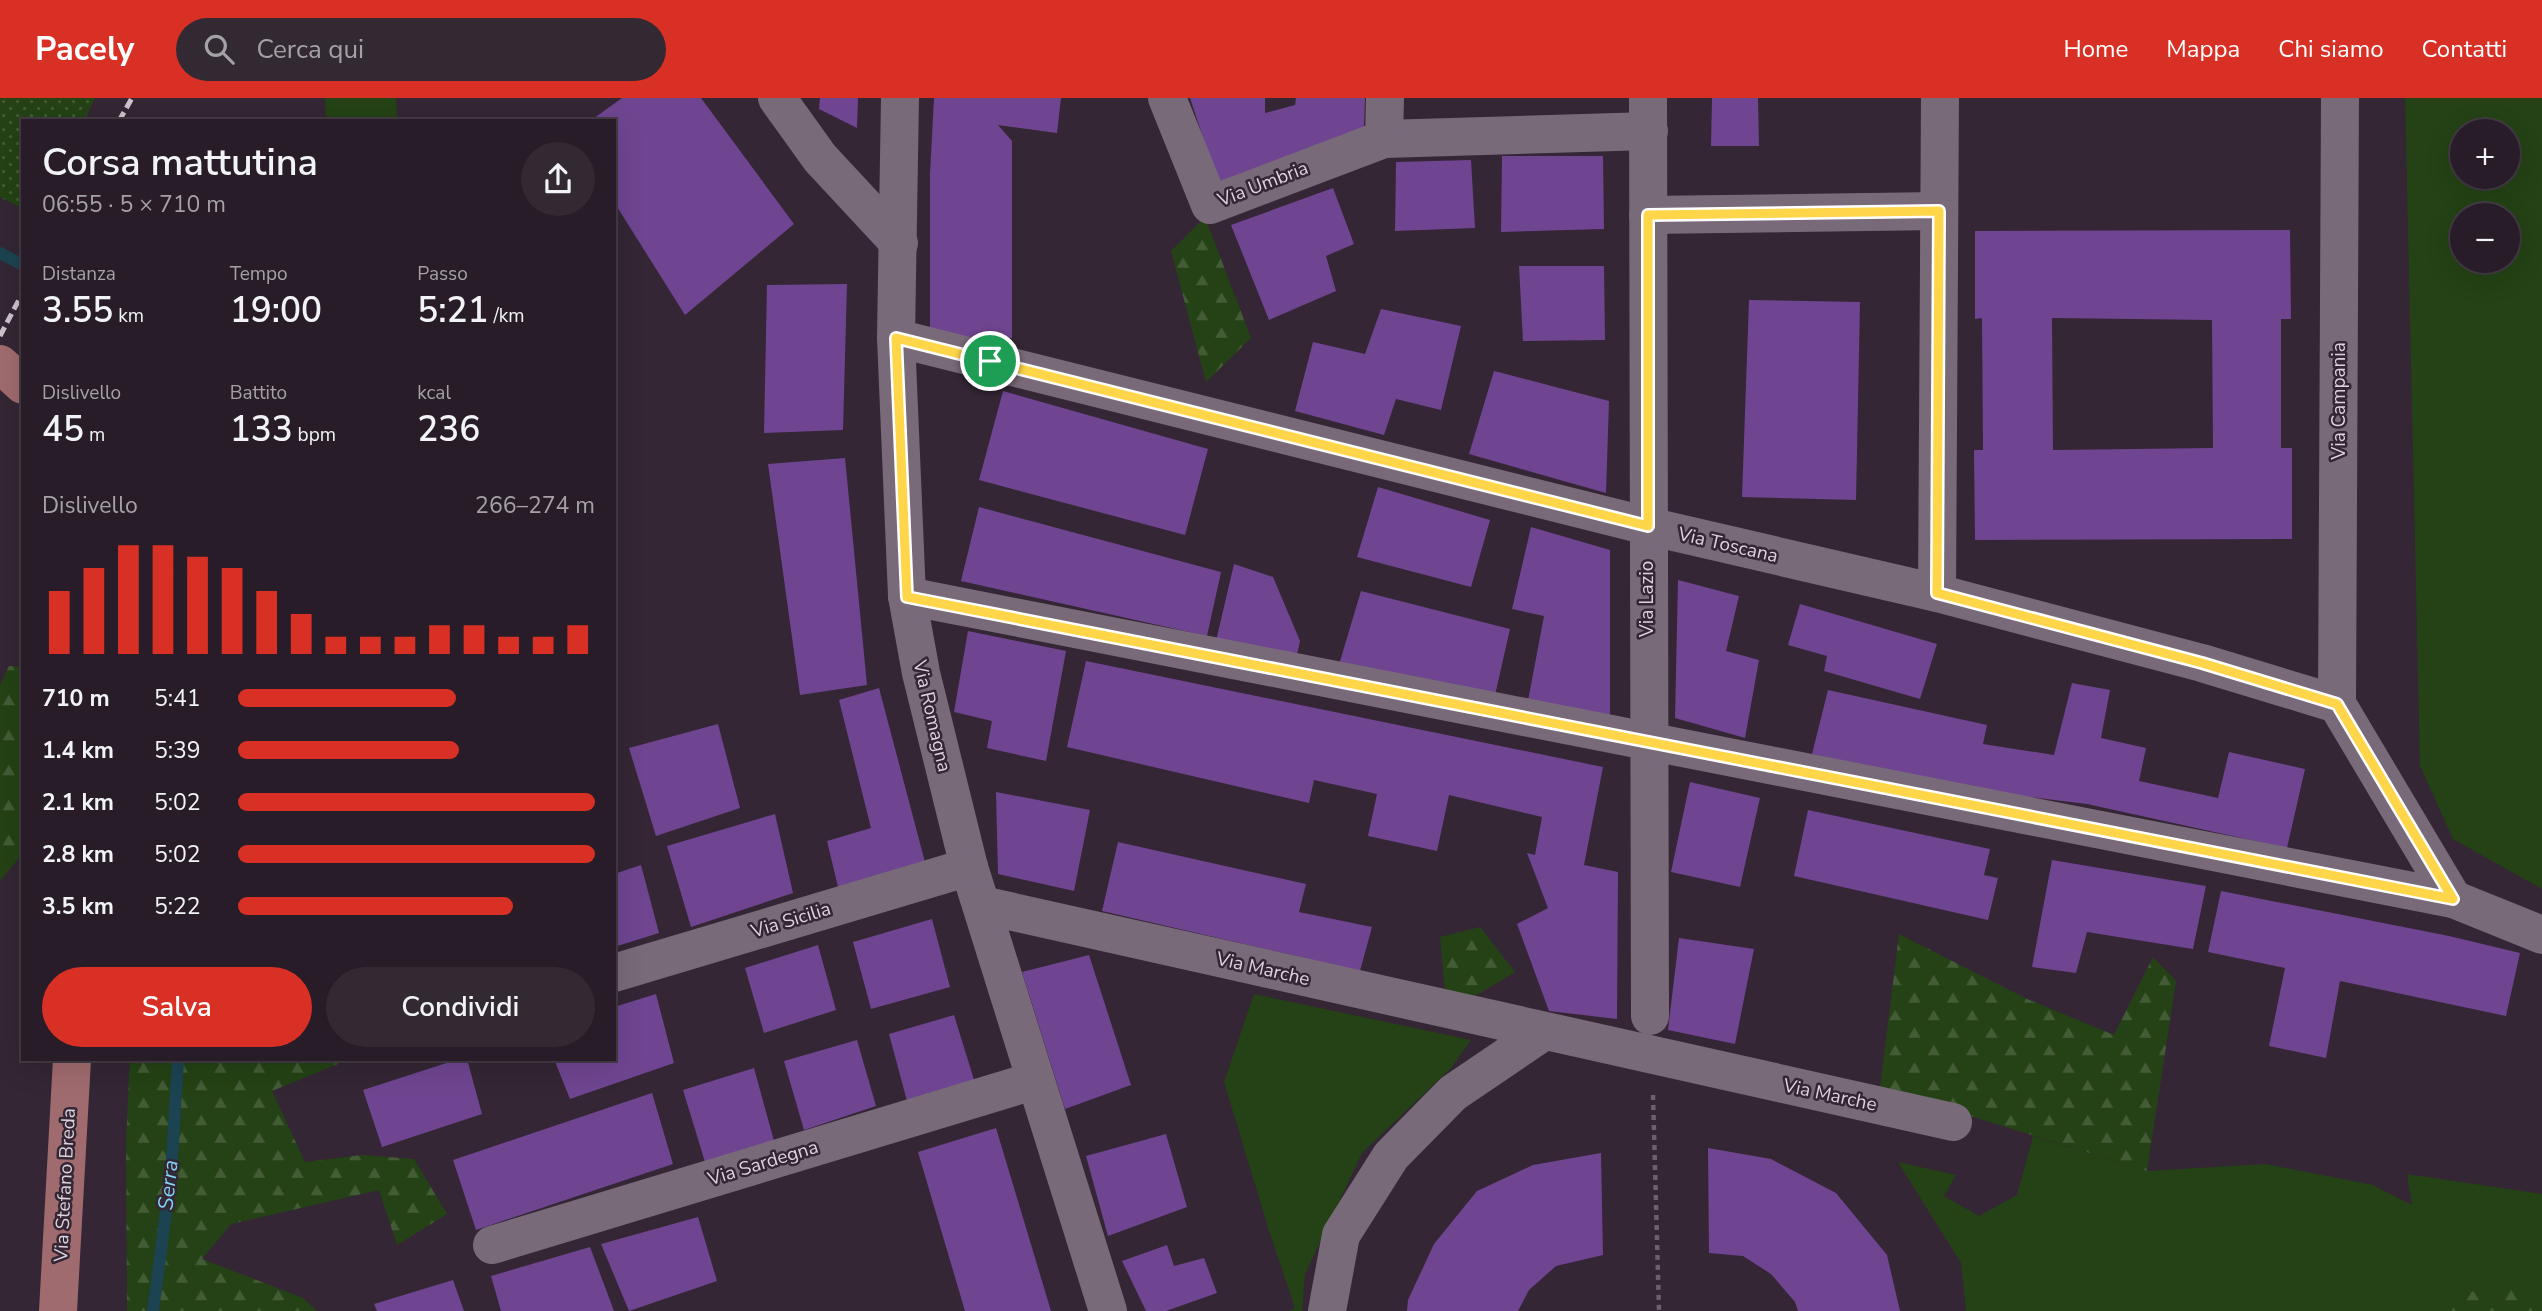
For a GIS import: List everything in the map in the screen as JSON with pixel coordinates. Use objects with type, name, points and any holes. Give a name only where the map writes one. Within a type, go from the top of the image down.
[{"type":"main road","points":[[0,364],[21,383]]},
{"type":"main road","name":"Via Stefano Breda","points":[[58,1311],[72,1061]]},
{"type":"street","points":[[778,98],[820,158],[899,243]]},
{"type":"street","name":"Via Romagna","points":[[900,98],[896,338],[907,597],[921,673],[969,867],[1033,1081],[1108,1311]]},
{"type":"street","name":"Via Umbria","points":[[1167,98],[1210,205],[1384,139],[1648,114]]},
{"type":"street","points":[[1384,139],[1385,98]]},
{"type":"street","points":[[1937,593],[1940,98]]},
{"type":"street","name":"Via Campania","points":[[2337,704],[2340,98]]},
{"type":"street","name":"Via Lazio","points":[[1648,114],[1647,742],[1650,1016]]},
{"type":"street","points":[[1648,215],[1939,211]]},
{"type":"street","name":"Via Toscana","points":[[896,338],[1648,526],[1937,593],[2202,663],[2337,704]]},
{"type":"street","points":[[907,597],[2453,899],[2542,935]]},
{"type":"street","points":[[2337,704],[2453,899]]},
{"type":"street","name":"Via Sicilia","points":[[616,972],[969,867]]},
{"type":"street","name":"Via Marche","points":[[982,905],[1953,1122]]},
{"type":"street","points":[[1326,1311],[1341,1235],[1391,1156],[1453,1093],[1543,1032]]},
{"type":"street","name":"Via Sardegna","points":[[492,1245],[1033,1081]]},
{"type":"path","points":[[1651,1056],[1658,1311]]},
{"type":"green space","points":[[0,98],[95,98],[85,119],[21,119],[21,208],[0,197]]},
{"type":"green space","points":[[325,98],[396,98],[397,119],[326,119]]},
{"type":"green space","points":[[2405,98],[2542,98],[2542,889],[2453,839],[2420,766]]},
{"type":"green space","points":[[1205,217],[1251,338],[1206,382],[1171,251]]},
{"type":"green space","points":[[9,666],[21,667],[21,855],[0,881],[0,685]]},
{"type":"green space","points":[[1480,927],[1515,972],[1447,1013],[1440,937]]},
{"type":"green space","points":[[1899,934],[2027,999],[2114,1035],[2153,957],[2176,981],[2147,1171],[1880,1088]]},
{"type":"green space","points":[[1254,994],[1471,1040],[1451,1068],[1362,1153],[1305,1274],[1302,1311],[1289,1311],[1295,1308],[1224,1082]]},
{"type":"green space","points":[[130,1061],[345,1061],[272,1091],[305,1162],[362,1155],[414,1159],[447,1214],[397,1245],[379,1190],[231,1224],[202,1259],[303,1298],[317,1311],[127,1311],[126,1141]]},
{"type":"green space","points":[[2033,1136],[2147,1171],[2265,1164],[2373,1185],[2412,1205],[2407,1174],[2542,1194],[2542,1311],[1966,1311],[1961,1263],[1898,1162],[1956,1175],[1944,1196],[1979,1216],[2017,1195]]},
{"type":"green space","points":[[2542,1284],[2542,1311],[2446,1311],[2441,1306],[2450,1294]]},
{"type":"building","points":[[622,98],[701,98],[794,224],[685,315],[616,205],[616,119],[593,119]]},
{"type":"building","points":[[820,98],[858,98],[857,128],[819,109]]},
{"type":"building","points":[[934,98],[1061,98],[1057,133],[998,125],[1012,141],[1012,338],[930,339],[930,174]]},
{"type":"building","points":[[1190,98],[1265,98],[1265,113],[1295,105],[1296,98],[1365,98],[1364,127],[1218,183]]},
{"type":"building","points":[[1712,98],[1758,98],[1759,146],[1711,146]]},
{"type":"building","points":[[1502,156],[1603,156],[1604,229],[1501,232]]},
{"type":"building","points":[[1471,160],[1475,228],[1395,231],[1396,162]]},
{"type":"building","points":[[1333,188],[1354,244],[1326,256],[1336,291],[1269,320],[1231,225]]},
{"type":"building","points":[[2290,230],[2291,319],[2281,319],[2281,448],[2292,448],[2292,539],[1975,540],[1974,450],[1983,450],[1982,318],[1975,319],[1975,231]],"holes":[[[2052,318],[2212,320],[2213,448],[2053,450]]]},
{"type":"building","points":[[1519,266],[1604,266],[1605,340],[1523,341]]},
{"type":"building","points":[[847,284],[843,430],[764,433],[767,285]]},
{"type":"building","points":[[1749,300],[1860,302],[1856,500],[1742,497]]},
{"type":"building","points":[[1381,309],[1461,326],[1441,410],[1396,399],[1384,435],[1295,411],[1313,342],[1365,354]]},
{"type":"building","points":[[1494,371],[1609,401],[1606,493],[1469,454]]},
{"type":"building","points":[[1003,391],[1208,449],[1185,535],[979,480]]},
{"type":"building","points":[[845,458],[867,685],[800,695],[768,464]]},
{"type":"building","points":[[1378,487],[1490,520],[1471,587],[1357,557]]},
{"type":"building","points":[[979,507],[1221,572],[1207,636],[961,581]]},
{"type":"building","points":[[1531,527],[1610,550],[1610,724],[1527,706],[1544,616],[1512,609]]},
{"type":"building","points":[[1234,564],[1273,577],[1300,641],[1296,659],[1216,641]]},
{"type":"building","points":[[1678,580],[1739,596],[1726,651],[1759,660],[1745,738],[1675,718]]},
{"type":"building","points":[[1361,591],[1510,629],[1493,704],[1338,668]]},
{"type":"building","points":[[1800,604],[1937,644],[1920,699],[1824,671],[1827,656],[1788,645]]},
{"type":"building","points":[[968,631],[1066,651],[1046,761],[987,748],[992,721],[954,712]]},
{"type":"building","points":[[1086,661],[1603,767],[1584,865],[1618,872],[1617,1019],[1549,1011],[1517,924],[1548,908],[1527,853],[1535,855],[1542,817],[1449,795],[1437,851],[1368,836],[1377,794],[1314,780],[1309,803],[1067,747]]},
{"type":"building","points":[[2072,683],[2110,690],[2101,738],[2146,748],[2139,781],[2218,798],[2229,752],[2305,769],[2287,848],[2087,804],[1974,790],[1812,754],[1828,690],[1987,725],[1983,744],[2054,755]]},
{"type":"building","points":[[879,688],[926,866],[838,887],[827,841],[871,828],[839,700]]},
{"type":"building","points":[[718,724],[740,808],[656,836],[629,748]]},
{"type":"building","points":[[1690,782],[1760,798],[1740,887],[1671,872]]},
{"type":"building","points":[[996,792],[1090,810],[1074,891],[998,874]]},
{"type":"building","points":[[1808,810],[1990,849],[1984,875],[1998,878],[1988,920],[1794,876]]},
{"type":"building","points":[[775,814],[793,893],[691,927],[667,846]]},
{"type":"building","points":[[1118,842],[1306,884],[1299,912],[1372,927],[1360,971],[1102,911]]},
{"type":"building","points":[[2052,860],[2206,886],[2193,949],[2087,932],[2076,973],[2032,967]]},
{"type":"building","points":[[641,865],[659,933],[616,946],[616,873]]},
{"type":"building","points":[[2221,891],[2449,936],[2520,953],[2506,1016],[2340,981],[2326,1058],[2269,1046],[2285,968],[2208,952]]},
{"type":"building","points":[[932,919],[950,987],[871,1009],[853,942]]},
{"type":"building","points":[[1679,938],[1754,949],[1735,1044],[1668,1030]]},
{"type":"building","points":[[818,945],[836,1010],[764,1033],[745,968]]},
{"type":"building","points":[[1089,955],[1131,1085],[1065,1109],[1022,972]]},
{"type":"building","points":[[656,994],[674,1063],[570,1099],[555,1061],[616,1061],[616,1006]]},
{"type":"building","points":[[954,1015],[975,1083],[907,1101],[889,1034]]},
{"type":"building","points":[[857,1040],[876,1106],[804,1130],[784,1061]]},
{"type":"building","points":[[453,1061],[468,1061],[482,1114],[382,1147],[363,1090]]},
{"type":"building","points":[[754,1068],[774,1141],[705,1162],[683,1090]]},
{"type":"building","points":[[652,1093],[673,1164],[476,1230],[453,1160]]},
{"type":"building","points":[[996,1128],[1051,1311],[965,1311],[918,1152]]},
{"type":"building","points":[[1166,1134],[1187,1207],[1108,1236],[1086,1156]]},
{"type":"building","points":[[1708,1148],[1771,1159],[1836,1193],[1887,1255],[1900,1311],[1798,1311],[1795,1302],[1771,1274],[1743,1256],[1709,1253]]},
{"type":"building","points":[[1601,1153],[1603,1255],[1556,1266],[1529,1290],[1518,1311],[1407,1311],[1408,1300],[1434,1244],[1477,1191],[1533,1165]]},
{"type":"building","points":[[698,1217],[717,1281],[629,1311],[601,1244]]},
{"type":"building","points":[[1167,1245],[1174,1266],[1204,1258],[1217,1293],[1166,1311],[1146,1311],[1122,1261]]},
{"type":"building","points":[[590,1247],[614,1311],[501,1311],[491,1276]]},
{"type":"building","points":[[453,1280],[464,1311],[377,1311],[374,1304]]},
{"type":"waterway","name":"Serra","points":[[0,253],[21,264]]},
{"type":"waterway","name":"Serra","points":[[153,1311],[171,1174],[178,1061]]},
{"type":"railway","points":[[120,119],[132,98]]},
{"type":"railway","points":[[0,336],[21,296]]},
{"type":"route","points":[[1939,211],[1937,593],[2202,663],[2337,704],[2453,899],[907,597],[896,338],[990,361],[1648,526],[1648,215],[1939,211]]}]
